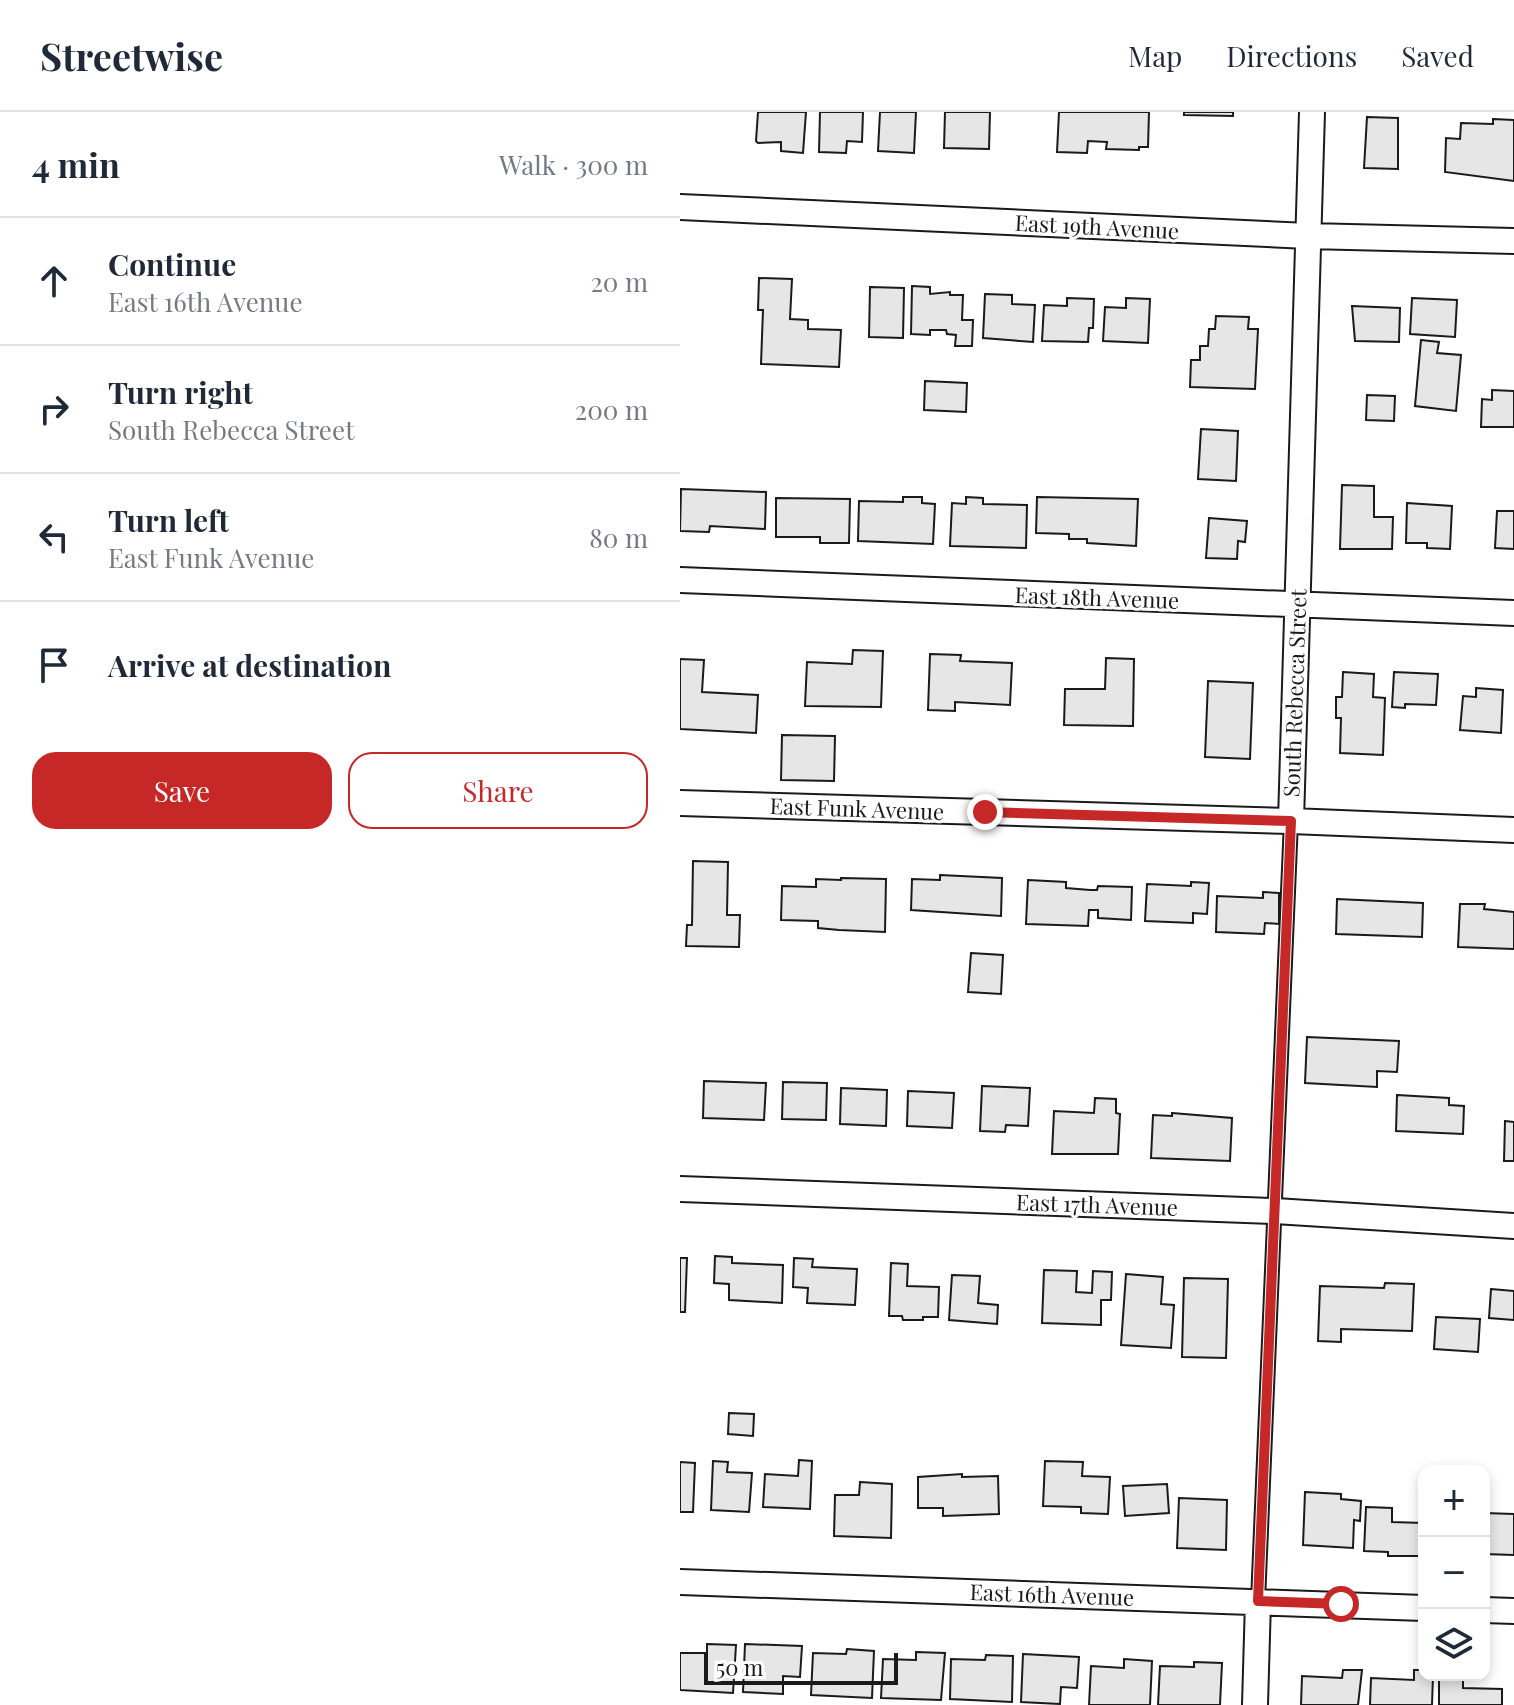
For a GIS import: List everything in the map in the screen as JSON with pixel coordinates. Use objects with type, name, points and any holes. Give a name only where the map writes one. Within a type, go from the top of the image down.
[{"type":"street","name":"South Rebecca Street","points":[[1291,821],[1312,112]]},
{"type":"street","name":"East 19th Avenue","points":[[680,207],[1308,236],[1514,241]]},
{"type":"street","name":"East 18th Avenue","points":[[680,580],[1514,613]]},
{"type":"street","name":"East Funk Avenue","points":[[680,803],[1514,830]]},
{"type":"street","name":"East 17th Avenue","points":[[680,1189],[1275,1211],[1514,1226]]},
{"type":"street","name":"East 16th Avenue","points":[[680,1582],[1418,1608]]},
{"type":"street","name":"South Rebecca Street","points":[[1255,1705],[1258,1601]]},
{"type":"street","points":[[1490,1610],[1514,1611]]},
{"type":"lane","name":"South Rebecca Street","points":[[1258,1601],[1291,821]]},
{"type":"building","points":[[758,112],[806,112],[803,153],[781,151],[781,142],[758,143]]},
{"type":"building","points":[[820,112],[863,112],[862,142],[847,141],[846,153],[819,152]]},
{"type":"building","points":[[880,112],[916,112],[914,153],[878,151]]},
{"type":"building","points":[[945,112],[990,112],[989,149],[944,148]]},
{"type":"building","points":[[1059,112],[1149,112],[1148,147],[1139,147],[1139,150],[1106,149],[1107,142],[1088,141],[1087,153],[1057,152]]},
{"type":"building","points":[[1184,112],[1233,112],[1233,116],[1184,115]]},
{"type":"building","points":[[1367,117],[1398,118],[1398,169],[1364,168]]},
{"type":"building","points":[[1493,119],[1514,120],[1514,181],[1445,172],[1446,138],[1460,139],[1461,123],[1493,124]]},
{"type":"building","points":[[759,278],[792,279],[790,319],[808,320],[808,329],[841,330],[839,367],[761,364],[763,310],[758,310]]},
{"type":"building","points":[[912,286],[930,287],[930,294],[950,292],[950,295],[963,295],[962,320],[973,320],[972,346],[955,346],[956,335],[947,334],[946,330],[930,330],[930,335],[911,334]]},
{"type":"building","points":[[870,287],[904,288],[903,338],[869,337]]},
{"type":"building","points":[[985,294],[1012,295],[1012,304],[1035,305],[1033,342],[983,338]]},
{"type":"building","points":[[1067,298],[1094,299],[1093,328],[1089,328],[1088,342],[1042,341],[1044,305],[1067,306]]},
{"type":"building","points":[[1126,298],[1150,299],[1148,343],[1103,341],[1105,307],[1126,308]]},
{"type":"building","points":[[1412,298],[1457,300],[1455,337],[1410,334]]},
{"type":"building","points":[[1352,306],[1400,308],[1399,342],[1355,341]]},
{"type":"building","points":[[1216,316],[1249,317],[1248,329],[1258,329],[1255,389],[1190,387],[1191,360],[1200,360],[1200,346],[1208,346],[1209,329],[1215,329]]},
{"type":"building","points":[[1421,340],[1439,342],[1437,353],[1461,355],[1456,411],[1415,406]]},
{"type":"building","points":[[925,381],[967,383],[966,412],[924,410]]},
{"type":"building","points":[[1492,390],[1514,391],[1514,427],[1481,427],[1482,399],[1492,400]]},
{"type":"building","points":[[1367,395],[1395,396],[1394,421],[1366,420]]},
{"type":"building","points":[[1201,429],[1238,431],[1236,481],[1198,479]]},
{"type":"building","points":[[1342,485],[1374,486],[1374,517],[1393,517],[1392,549],[1340,549]]},
{"type":"building","points":[[681,489],[766,492],[765,529],[710,526],[709,532],[680,531]]},
{"type":"building","points":[[903,497],[922,497],[922,503],[935,504],[933,544],[858,541],[859,501],[903,502]]},
{"type":"building","points":[[966,497],[983,498],[983,504],[1027,505],[1026,548],[950,546],[952,503],[966,504]]},
{"type":"building","points":[[1037,497],[1138,499],[1136,546],[1087,543],[1087,539],[1069,539],[1069,534],[1036,533]]},
{"type":"building","points":[[776,498],[850,499],[849,543],[820,543],[820,537],[776,537]]},
{"type":"building","points":[[1407,503],[1452,506],[1450,549],[1427,548],[1427,543],[1406,543]]},
{"type":"building","points":[[1497,511],[1514,511],[1514,549],[1495,548]]},
{"type":"building","points":[[1209,518],[1247,521],[1245,542],[1238,541],[1237,559],[1206,558]]},
{"type":"building","points":[[853,650],[883,651],[881,707],[805,706],[807,662],[852,664]]},
{"type":"building","points":[[930,654],[961,655],[960,661],[1012,663],[1010,705],[955,702],[955,711],[928,710]]},
{"type":"building","points":[[1106,658],[1134,659],[1133,726],[1064,725],[1065,689],[1105,689]]},
{"type":"building","points":[[680,659],[704,660],[702,692],[758,695],[756,733],[680,729]]},
{"type":"building","points":[[1343,672],[1374,674],[1373,697],[1385,698],[1383,755],[1340,753],[1341,718],[1336,718],[1336,697],[1342,697]]},
{"type":"building","points":[[1394,672],[1438,674],[1436,705],[1405,704],[1405,708],[1392,707]]},
{"type":"building","points":[[1208,681],[1253,683],[1250,759],[1205,757]]},
{"type":"building","points":[[1476,688],[1503,690],[1501,733],[1460,730],[1463,696],[1476,697]]},
{"type":"building","points":[[782,735],[835,736],[834,781],[781,780]]},
{"type":"building","points":[[693,861],[728,862],[727,915],[740,915],[739,947],[686,946],[687,925],[692,925]]},
{"type":"building","points":[[940,875],[1002,878],[1001,916],[911,910],[912,879],[940,880]]},
{"type":"building","points":[[816,879],[886,879],[885,932],[818,928],[818,921],[781,920],[782,886],[816,887]]},
{"type":"building","points":[[1028,880],[1066,882],[1066,888],[1090,890],[1097,890],[1098,886],[1132,887],[1131,920],[1098,918],[1098,910],[1089,910],[1088,926],[1026,924]]},
{"type":"building","points":[[1191,882],[1209,883],[1207,914],[1193,913],[1193,923],[1145,921],[1147,884],[1191,886]]},
{"type":"building","points":[[1263,892],[1279,893],[1279,924],[1265,923],[1264,934],[1216,932],[1217,896],[1263,898]]},
{"type":"building","points":[[1337,899],[1423,903],[1422,937],[1336,934]]},
{"type":"building","points":[[1460,904],[1485,904],[1484,909],[1514,912],[1514,949],[1458,947]]},
{"type":"building","points":[[971,953],[1003,955],[1001,994],[968,992]]},
{"type":"building","points":[[1307,1037],[1399,1041],[1397,1072],[1377,1071],[1377,1087],[1305,1083]]},
{"type":"building","points":[[704,1081],[766,1083],[764,1120],[703,1118]]},
{"type":"building","points":[[783,1082],[827,1083],[826,1120],[782,1119]]},
{"type":"building","points":[[982,1086],[1030,1088],[1028,1126],[1006,1125],[1005,1132],[980,1131]]},
{"type":"building","points":[[841,1088],[887,1090],[886,1126],[840,1124]]},
{"type":"building","points":[[908,1091],[954,1093],[952,1128],[907,1126]]},
{"type":"building","points":[[1397,1095],[1449,1098],[1449,1105],[1464,1106],[1463,1134],[1396,1131]]},
{"type":"building","points":[[1095,1098],[1116,1099],[1116,1113],[1120,1114],[1118,1154],[1052,1154],[1054,1111],[1094,1113]]},
{"type":"building","points":[[1172,1113],[1232,1118],[1230,1161],[1151,1158],[1153,1115],[1172,1116]]},
{"type":"building","points":[[1505,1121],[1514,1122],[1514,1161],[1504,1161]]},
{"type":"building","points":[[715,1256],[732,1257],[732,1263],[783,1265],[782,1303],[729,1300],[729,1284],[714,1283]]},
{"type":"building","points":[[680,1258],[687,1258],[685,1312],[680,1312]]},
{"type":"building","points":[[794,1258],[813,1259],[812,1267],[857,1269],[855,1305],[807,1303],[808,1288],[793,1287]]},
{"type":"building","points":[[891,1263],[908,1264],[907,1286],[939,1287],[938,1317],[903,1320],[902,1316],[889,1316]]},
{"type":"building","points":[[1044,1270],[1077,1271],[1076,1292],[1092,1293],[1093,1271],[1112,1272],[1111,1300],[1101,1300],[1101,1325],[1042,1323]]},
{"type":"building","points":[[1126,1274],[1163,1277],[1161,1304],[1174,1305],[1171,1348],[1121,1345]]},
{"type":"building","points":[[952,1275],[980,1276],[978,1303],[998,1305],[997,1324],[949,1320]]},
{"type":"building","points":[[1184,1278],[1228,1279],[1226,1358],[1182,1357]]},
{"type":"building","points":[[1385,1283],[1414,1284],[1412,1331],[1341,1329],[1341,1342],[1318,1341],[1320,1286],[1384,1288]]},
{"type":"building","points":[[1491,1289],[1514,1291],[1514,1320],[1489,1318]]},
{"type":"building","points":[[1436,1317],[1480,1319],[1478,1352],[1434,1349]]},
{"type":"building","points":[[729,1413],[754,1414],[753,1436],[728,1434]]},
{"type":"building","points":[[799,1460],[812,1461],[810,1509],[763,1507],[765,1474],[798,1476]]},
{"type":"building","points":[[713,1461],[728,1462],[727,1472],[752,1473],[749,1512],[711,1510]]},
{"type":"building","points":[[1045,1461],[1083,1462],[1082,1476],[1110,1477],[1108,1514],[1081,1513],[1081,1507],[1043,1506]]},
{"type":"building","points":[[680,1462],[695,1463],[693,1512],[680,1512]]},
{"type":"building","points":[[962,1474],[962,1477],[998,1476],[999,1514],[943,1516],[943,1508],[918,1508],[918,1477]]},
{"type":"building","points":[[860,1482],[892,1484],[891,1538],[834,1536],[835,1495],[859,1495]]},
{"type":"building","points":[[1167,1484],[1169,1513],[1125,1516],[1123,1486]]},
{"type":"building","points":[[1305,1492],[1341,1494],[1341,1499],[1361,1501],[1360,1521],[1354,1520],[1353,1548],[1303,1545]]},
{"type":"building","points":[[1179,1498],[1227,1500],[1226,1550],[1177,1548]]},
{"type":"building","points":[[1366,1507],[1392,1508],[1392,1522],[1418,1523],[1418,1556],[1388,1556],[1388,1552],[1364,1551]]},
{"type":"building","points":[[1490,1513],[1514,1514],[1514,1555],[1490,1554]]},
{"type":"building","points":[[707,1644],[736,1645],[733,1693],[680,1690],[680,1653],[707,1653]]},
{"type":"building","points":[[745,1644],[802,1646],[800,1677],[783,1676],[783,1694],[743,1692]]},
{"type":"building","points":[[847,1649],[874,1651],[872,1698],[811,1695],[813,1653],[846,1654]]},
{"type":"building","points":[[916,1652],[945,1653],[941,1700],[881,1698],[883,1659],[916,1660]]},
{"type":"building","points":[[1023,1654],[1079,1657],[1077,1688],[1061,1687],[1060,1704],[1021,1702]]},
{"type":"building","points":[[986,1655],[1013,1656],[1012,1702],[950,1699],[951,1659],[985,1660]]},
{"type":"building","points":[[1124,1659],[1152,1661],[1150,1705],[1089,1705],[1091,1666],[1124,1668]]},
{"type":"building","points":[[1194,1662],[1222,1663],[1220,1705],[1158,1705],[1160,1666],[1194,1667]]},
{"type":"building","points":[[1343,1670],[1362,1670],[1358,1705],[1301,1705],[1302,1676],[1342,1678]]},
{"type":"building","points":[[1414,1670],[1418,1670],[1418,1681],[1433,1681],[1432,1705],[1370,1705],[1371,1678],[1414,1680]]},
{"type":"building","points":[[1439,1681],[1463,1681],[1463,1688],[1502,1689],[1502,1705],[1439,1705]]},
{"type":"route","points":[[985,812],[1291,821],[1258,1601],[1341,1604]]}]
